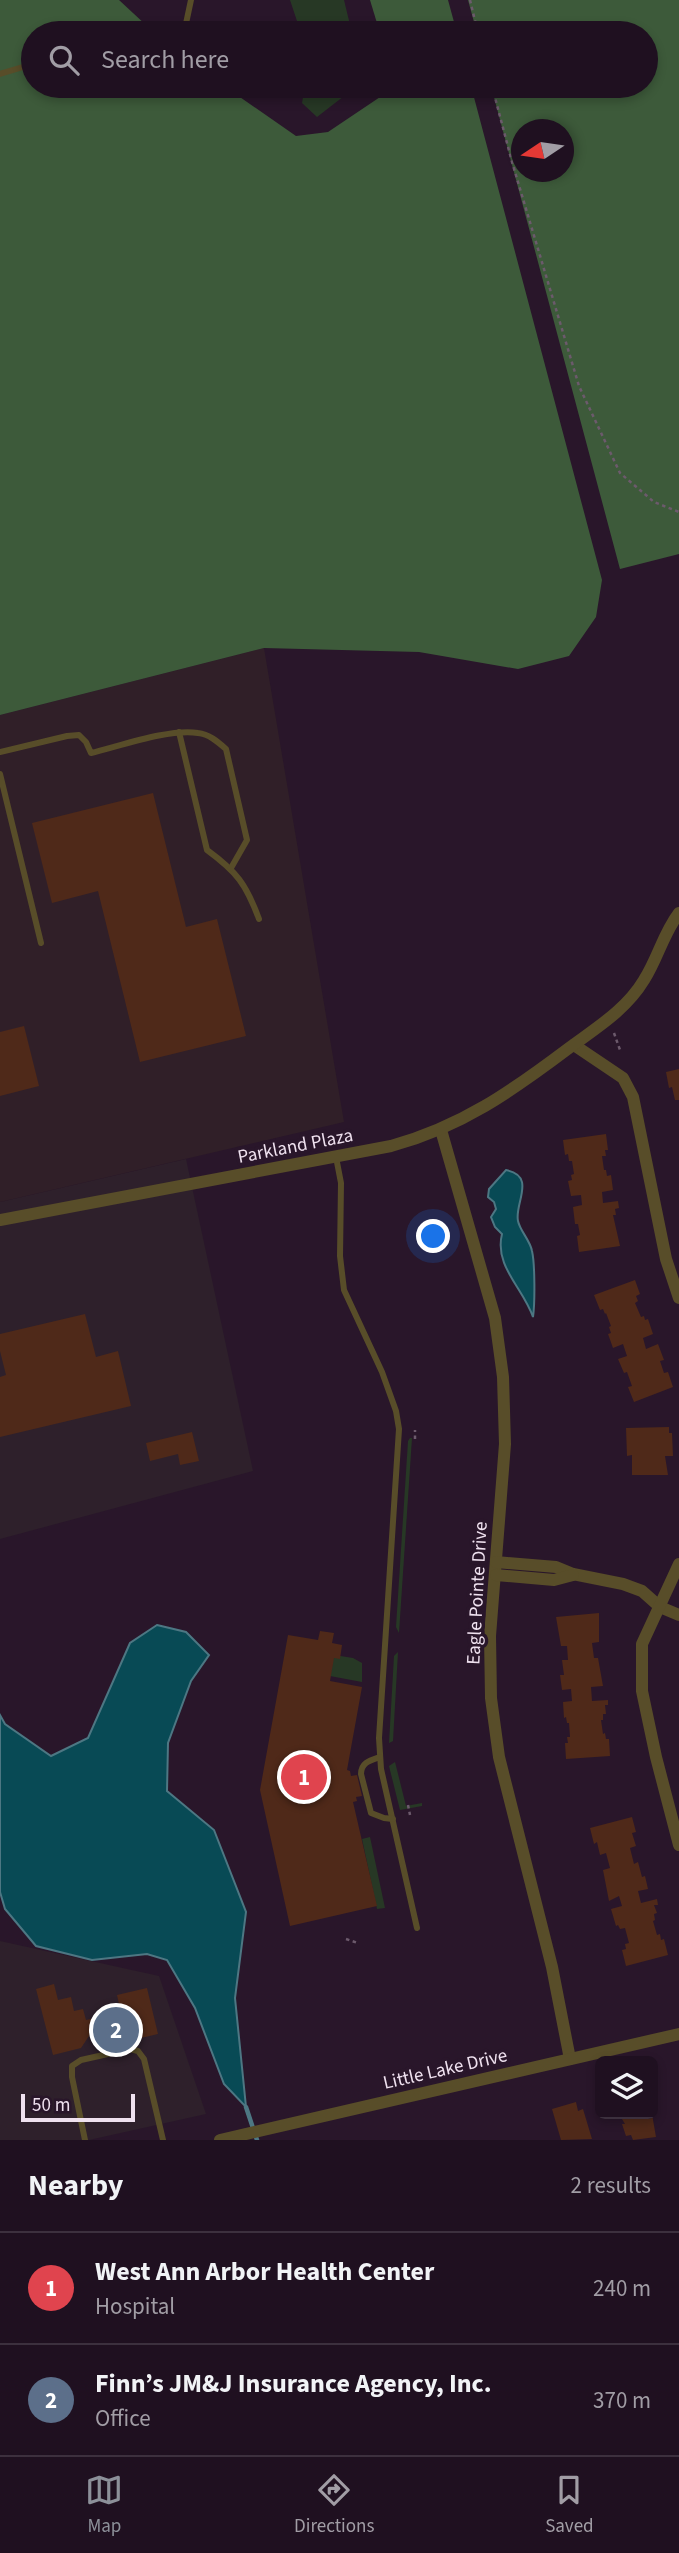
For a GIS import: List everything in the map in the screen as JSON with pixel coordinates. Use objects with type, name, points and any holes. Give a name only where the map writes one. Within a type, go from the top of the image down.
[{"type":"street","name":"Parkland Plaza","points":[[0,1220],[391,1146],[441,1130],[512,1091],[609,1021],[644,980],[667,928],[679,913]]},
{"type":"street","points":[[574,1045],[623,1078],[633,1097],[666,1259],[679,1298]]},
{"type":"street","name":"Eagle Pointe Drive","points":[[441,1130],[495,1318],[503,1377],[505,1444],[490,1636],[491,1698],[499,1757],[552,1967],[570,2059]]},
{"type":"street","points":[[679,1564],[642,1644],[642,1691],[679,1845]]},
{"type":"street","points":[[496,1568],[554,1580],[573,1574],[622,1584],[642,1591],[660,1607],[679,1615]]},
{"type":"street","name":"Little Lake Drive","points":[[220,2140],[679,2034]]},
{"type":"lane","points":[[187,21],[191,0]]},
{"type":"lane","points":[[0,74],[21,68]]},
{"type":"lane","points":[[179,732],[207,850],[231,868],[251,896],[259,919]]},
{"type":"lane","points":[[0,752],[79,735],[91,753],[179,732],[200,733],[215,740],[226,749],[247,840],[231,868]]},
{"type":"lane","points":[[0,774],[41,943]]},
{"type":"lane","points":[[336,1157],[341,1183],[340,1256],[344,1290],[382,1372],[396,1411],[399,1429],[380,1757],[417,1928]]},
{"type":"lane","points":[[380,1757],[366,1763],[361,1774],[371,1812],[376,1816],[393,1819]]},
{"type":"lane","points":[[85,2140],[72,2066],[81,2060],[130,2049],[138,2051],[145,2059],[163,2140]]},
{"type":"path","points":[[470,0],[475,21]]},
{"type":"path","points":[[495,98],[579,386],[620,473],[654,502],[679,512]]},
{"type":"path","points":[[609,1021],[620,1050]]},
{"type":"path","points":[[415,1430],[415,1439]]},
{"type":"path","points":[[408,1805],[410,1815]]},
{"type":"path","points":[[346,1939],[358,1943]]},
{"type":"shaded area","points":[[0,0],[119,0],[142,21],[21,21],[21,98],[241,98],[296,136],[328,132],[379,98],[474,98],[602,580],[596,617],[569,656],[518,669],[419,652],[264,648],[0,715]]},
{"type":"shaded area","points":[[290,0],[344,0],[349,21],[297,21]]},
{"type":"shaded area","points":[[370,0],[448,0],[454,21],[376,21]]},
{"type":"shaded area","points":[[468,0],[679,0],[679,554],[620,569],[517,182],[574,182],[574,119],[511,119],[511,161],[494,98],[658,98],[658,21],[474,21]]},
{"type":"shaded area","points":[[303,98],[342,98],[317,117],[302,103]]},
{"type":"shaded area","points":[[264,648],[344,1122],[0,1202],[0,715]]},
{"type":"shaded area","points":[[186,1159],[253,1471],[0,1539],[0,1202]]},
{"type":"shaded area","points":[[506,1170],[515,1173],[522,1184],[518,1221],[533,1257],[533,1317],[506,1267],[502,1256],[502,1234],[491,1217],[496,1209],[494,1202],[488,1197],[489,1189]]},
{"type":"shaded area","points":[[412,1438],[399,1633],[396,1627]]},
{"type":"shaded area","points":[[157,1625],[186,1632],[209,1655],[191,1681],[168,1743],[167,1791],[214,1830],[246,1912],[235,1998],[246,2107],[224,2084],[195,2008],[167,1960],[147,1954],[92,1960],[36,1946],[5,1909],[0,1892],[0,1715],[5,1724],[51,1756],[88,1738],[130,1643]]},
{"type":"shaded area","points":[[398,1652],[393,1741],[389,1743],[394,1656]]},
{"type":"shaded area","points":[[334,1655],[353,1658],[362,1663],[362,1682],[330,1676]]},
{"type":"shaded area","points":[[395,1762],[406,1806],[422,1803],[422,1806],[400,1810],[389,1766]]},
{"type":"shaded area","points":[[370,1837],[385,1908],[377,1909],[362,1839]]},
{"type":"shaded area","points":[[0,1941],[159,1976],[206,2114],[89,2140],[0,2140]]},
{"type":"building","points":[[153,793],[186,927],[217,919],[246,1036],[140,1062],[98,891],[52,903],[32,823]]},
{"type":"building","points":[[24,1026],[39,1086],[0,1096],[0,1032]]},
{"type":"building","points":[[679,1069],[679,1100],[675,1100],[666,1072]]},
{"type":"building","points":[[606,1134],[608,1150],[605,1150],[606,1156],[602,1156],[604,1170],[607,1176],[611,1175],[613,1190],[602,1192],[603,1203],[618,1201],[619,1208],[615,1209],[616,1215],[613,1215],[620,1246],[579,1252],[577,1236],[580,1235],[578,1224],[575,1224],[573,1207],[582,1205],[581,1195],[571,1196],[568,1181],[572,1180],[571,1175],[574,1174],[572,1161],[569,1161],[568,1154],[565,1155],[563,1140]]},
{"type":"building","points":[[635,1280],[640,1294],[636,1296],[638,1301],[635,1303],[641,1317],[648,1319],[653,1334],[643,1338],[646,1349],[658,1344],[664,1360],[660,1361],[664,1373],[668,1372],[673,1387],[634,1402],[628,1387],[632,1386],[627,1372],[624,1373],[618,1359],[627,1356],[623,1344],[613,1348],[608,1334],[611,1333],[611,1326],[594,1295]]},
{"type":"building","points":[[85,1314],[96,1357],[118,1351],[131,1406],[0,1437],[0,1377],[6,1375],[0,1351],[0,1334]]},
{"type":"building","points":[[669,1427],[669,1433],[672,1433],[673,1456],[665,1456],[668,1475],[632,1475],[632,1455],[627,1456],[626,1428]]},
{"type":"building","points":[[192,1432],[199,1461],[180,1465],[178,1454],[150,1461],[146,1443]]},
{"type":"building","points":[[599,1613],[599,1642],[592,1643],[603,1686],[591,1687],[592,1701],[608,1700],[608,1705],[605,1705],[606,1714],[603,1714],[601,1720],[603,1734],[609,1739],[610,1756],[566,1759],[565,1743],[568,1743],[567,1737],[570,1737],[569,1723],[566,1717],[564,1718],[563,1702],[572,1701],[571,1689],[562,1690],[560,1675],[564,1675],[562,1660],[568,1660],[567,1646],[561,1646],[556,1617]]},
{"type":"building","points":[[320,1631],[334,1633],[332,1643],[342,1645],[340,1659],[334,1658],[330,1681],[362,1687],[347,1770],[351,1776],[357,1775],[362,1796],[356,1797],[357,1801],[353,1802],[377,1906],[290,1926],[260,1790],[288,1635],[318,1640]]},
{"type":"building","points":[[632,1817],[636,1832],[632,1833],[636,1846],[630,1848],[634,1864],[638,1862],[648,1889],[638,1891],[641,1903],[657,1899],[658,1905],[654,1905],[657,1913],[654,1914],[653,1921],[657,1935],[660,1934],[661,1940],[664,1939],[668,1955],[626,1966],[622,1950],[626,1949],[625,1944],[629,1943],[625,1928],[616,1926],[611,1909],[622,1906],[619,1896],[609,1901],[603,1870],[610,1868],[606,1853],[600,1855],[597,1842],[594,1844],[590,1828]]},
{"type":"building","points":[[54,1984],[58,2000],[71,1997],[74,2011],[83,2009],[86,2020],[108,2015],[106,2007],[119,2004],[117,1995],[147,1988],[158,2034],[124,2042],[122,2033],[108,2036],[106,2029],[91,2033],[81,2048],[53,2055],[36,1989]]},
{"type":"building","points":[[576,2102],[578,2111],[583,2109],[592,2139],[561,2140],[552,2109]]},
{"type":"building","points":[[622,2119],[653,2119],[656,2137],[633,2140],[631,2135],[626,2136],[622,2124],[625,2124]]},
{"type":"waterway","points":[[246,2107],[257,2140]]},
{"type":"place","name":"West Ann Arbor Health Center","points":[[304,1777]]},
{"type":"place","name":"Finn’s JM&J Insurance Agency, Inc.","points":[[116,2030]]}]
